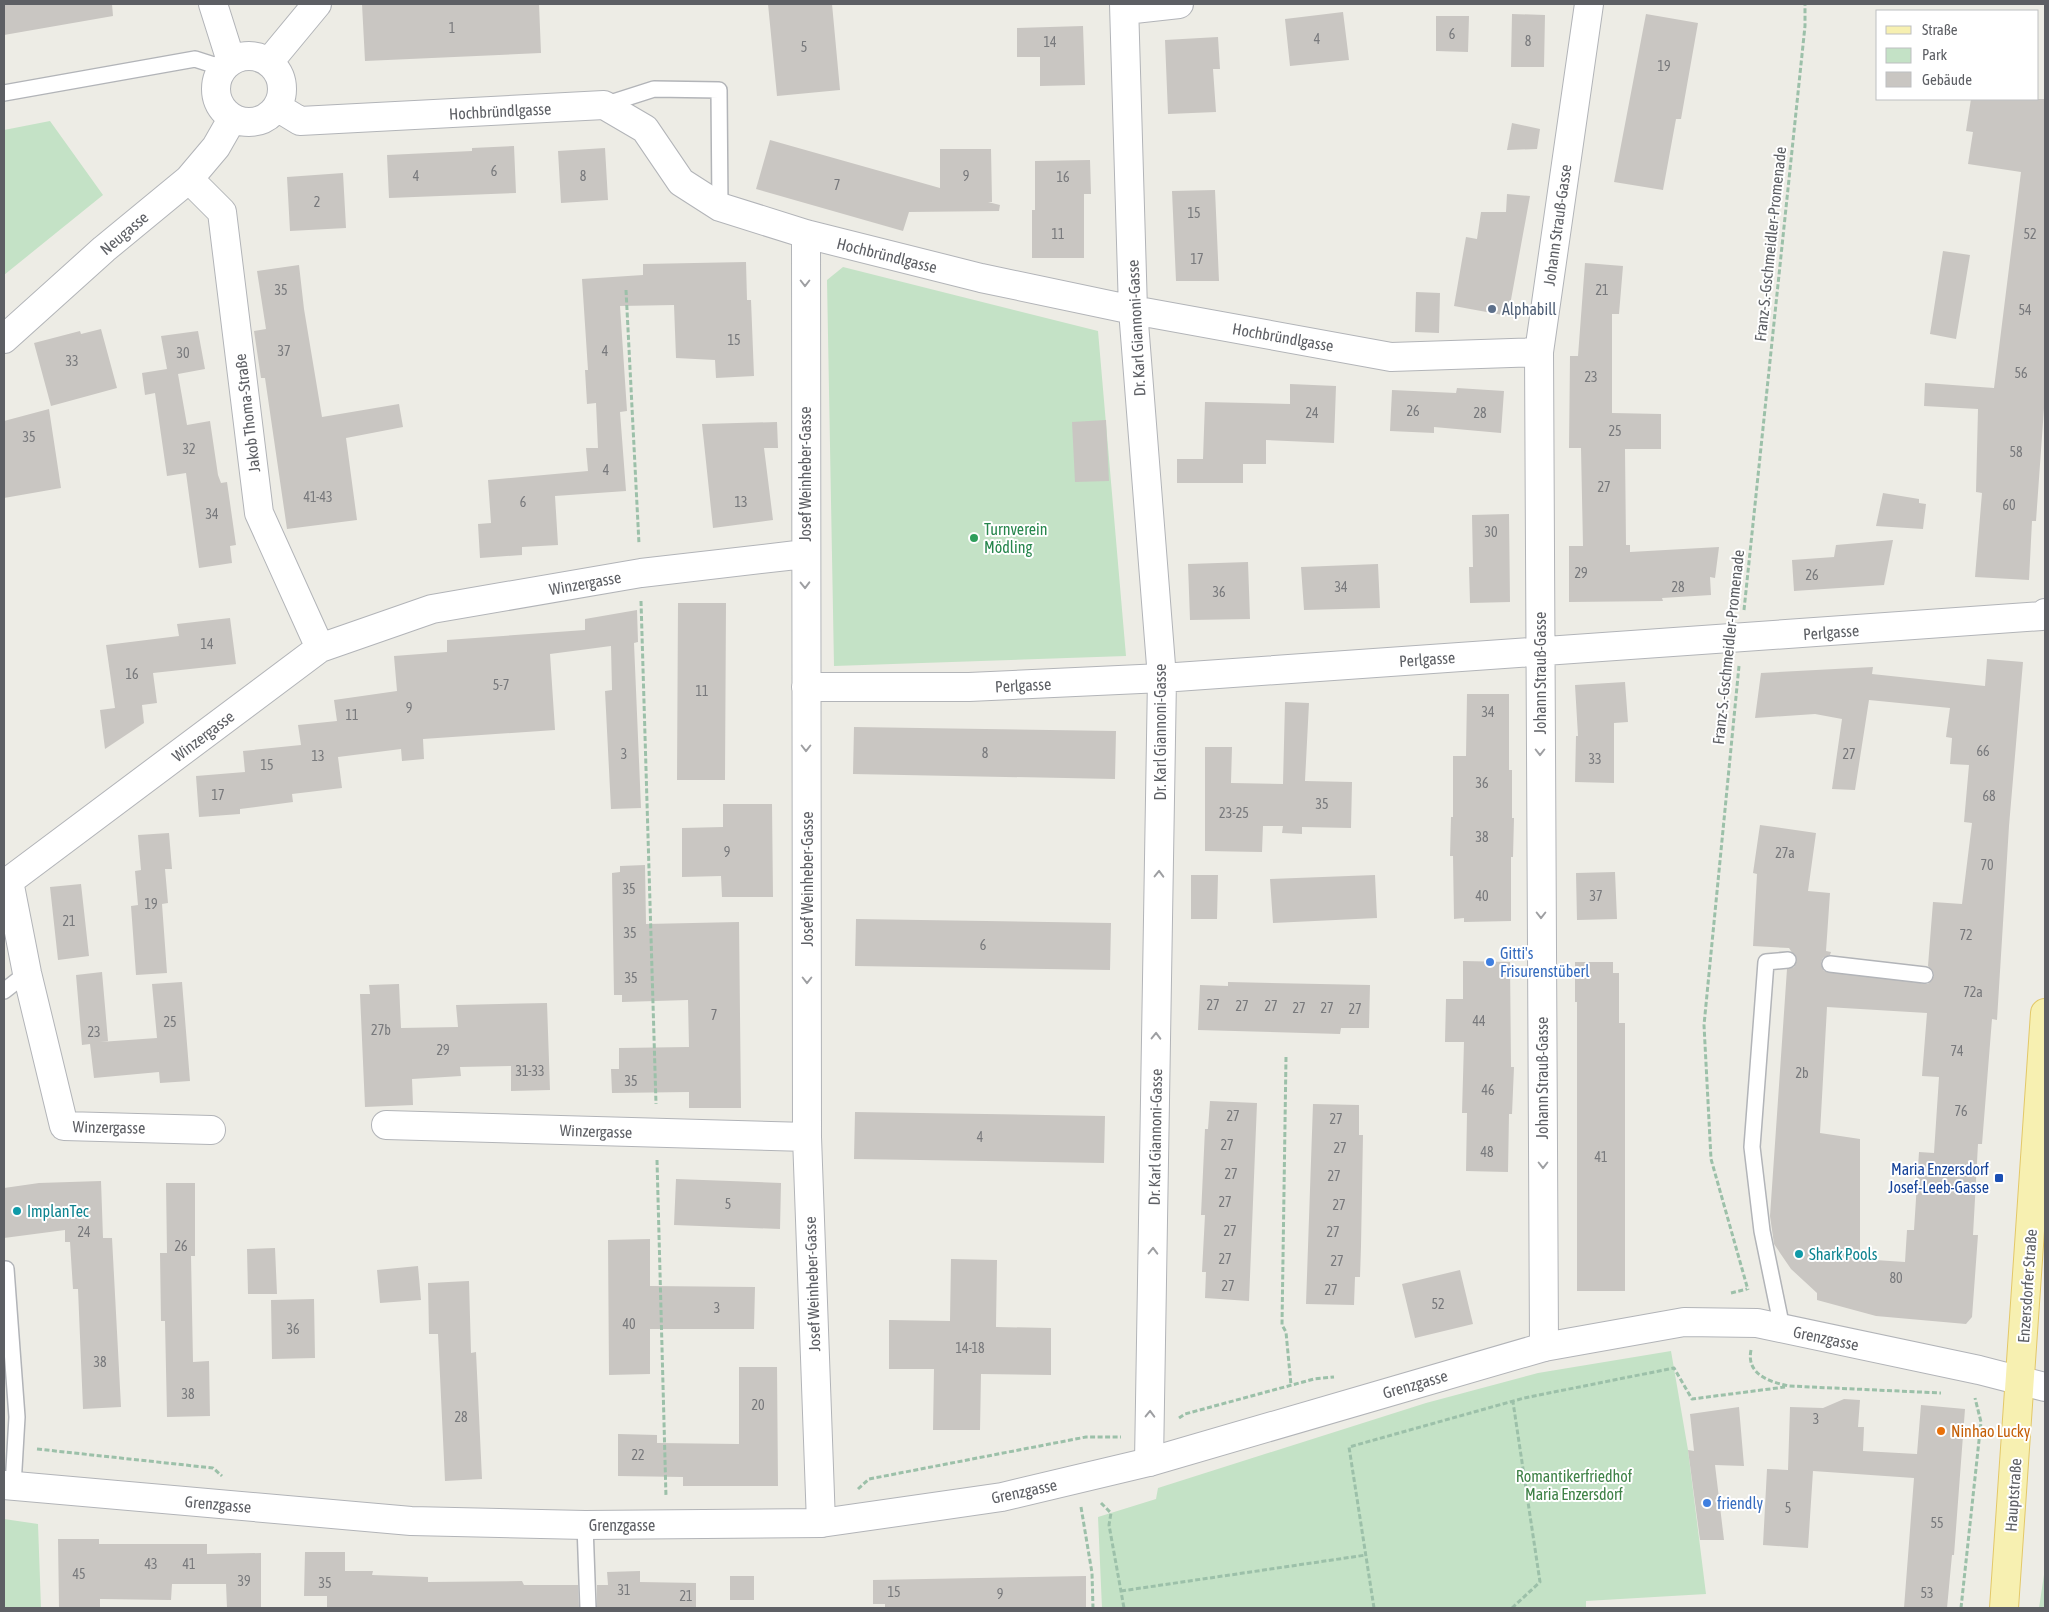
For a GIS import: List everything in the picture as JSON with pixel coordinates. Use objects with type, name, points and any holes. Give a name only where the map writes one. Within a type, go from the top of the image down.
[{"type":"main road","name":"Enzersdorfer Straße","points":[[2033,1384],[2045,1013]]},
{"type":"main road","name":"Hauptstraße","points":[[2004,1608],[2019,1414],[2033,1384]]},
{"type":"street","points":[[213,4],[227,64]]},
{"type":"street","points":[[269,62],[317,4]]},
{"type":"street","points":[[1124,7],[1179,4]]},
{"type":"street","name":"Johann Strauß-Gasse","points":[[1544,1347],[1538,352],[1589,4]]},
{"type":"street","name":"Dr. Karl Giannoni-Gasse","points":[[1124,7],[1133,310],[1162,678],[1149,1462]]},
{"type":"street","points":[[251,56],[269,62],[276,69],[283,88],[277,107],[271,115],[257,122],[242,122],[232,118],[219,105],[216,96],[218,76],[227,64],[251,56]]},
{"type":"street","name":"Hochbründlgasse","points":[[277,107],[300,121],[604,106],[645,129],[681,182],[720,207],[806,234],[981,278],[1133,310],[1391,356],[1538,352]]},
{"type":"street","name":"Neugasse","points":[[4,338],[104,249],[189,179],[216,147],[232,118]]},
{"type":"street","name":"Jakob Thoma-Straße","points":[[189,179],[222,212],[259,513],[320,648]]},
{"type":"street","name":"Josef Weinheber-Gasse","points":[[806,234],[807,1137],[820,1514]]},
{"type":"street","name":"Winzergasse","points":[[211,1130],[64,1126],[27,973],[9,881],[320,648],[432,609],[641,573],[805,554]]},
{"type":"street","name":"Perlgasse","points":[[806,687],[970,687],[1162,678],[1741,638],[2042,616],[2045,614]]},
{"type":"street","name":"Winzergasse","points":[[386,1125],[807,1137]]},
{"type":"street","name":"Grenzgasse","points":[[9,1486],[410,1521],[585,1525],[666,1525],[1002,1498],[1149,1462],[1544,1347],[1684,1322],[1769,1326],[2033,1384]]},
{"type":"lane","points":[[4,93],[195,60],[227,64]]},
{"type":"lane","points":[[604,106],[654,89],[719,90],[720,207]]},
{"type":"lane","points":[[1769,1326],[1762,1231],[1752,1147],[1766,962],[1788,960]]},
{"type":"lane","points":[[1830,964],[1925,975]]},
{"type":"lane","points":[[4,991],[27,973]]},
{"type":"lane","points":[[6,1269],[17,1417],[16,1446],[9,1486]]},
{"type":"lane","points":[[585,1525],[588,1608]]},
{"type":"path","name":"Franz-S.-Gschmeidler-Promenade","points":[[1728,1293],[1748,1290],[1711,1159],[1704,1024],[1741,638],[1806,26],[1806,4]]},
{"type":"path","points":[[626,290],[641,573],[666,1525]]},
{"type":"path","points":[[1286,1057],[1282,1325],[1286,1332],[1291,1385]]},
{"type":"path","points":[[1769,1326],[1750,1357],[1755,1372],[1770,1382],[1788,1386],[1945,1393]]},
{"type":"path","points":[[1374,1608],[1350,1447],[1513,1402],[1674,1368],[1692,1399],[1788,1386]]},
{"type":"path","points":[[820,1514],[848,1497],[869,1479],[1086,1437],[1120,1437],[1149,1432],[1167,1426],[1185,1414],[1314,1379],[1344,1376]]},
{"type":"path","points":[[1961,1608],[1981,1422],[1974,1394],[2019,1414]]},
{"type":"path","points":[[1512,1608],[1540,1582],[1513,1402]]},
{"type":"path","points":[[16,1446],[213,1468],[225,1479]]},
{"type":"path","points":[[1077,1480],[1111,1513],[1109,1525],[1124,1608]]},
{"type":"path","points":[[1077,1480],[1092,1573],[1093,1608]]},
{"type":"path","points":[[1121,1591],[1366,1555]]},
{"type":"green space","points":[[50,121],[103,195],[4,275],[4,130]]},
{"type":"green space","name":"Turnverein Mödling","points":[[843,267],[1098,331],[1126,656],[834,666],[827,280]]},
{"type":"green space","name":"Romantikerfriedhof Maria Enzersdorf","points":[[1671,1351],[1688,1450],[1706,1594],[1586,1601],[1586,1608],[1102,1608],[1098,1517],[1156,1499],[1158,1488],[1426,1403],[1538,1373]]},
{"type":"green space","points":[[4,1519],[38,1524],[41,1608],[4,1608]]},
{"type":"green space","points":[[2045,1568],[2045,1608],[2039,1608]]},
{"type":"building","points":[[4,4],[112,4],[113,16],[4,35]]},
{"type":"building","points":[[362,4],[539,4],[541,53],[365,61]]},
{"type":"building","points":[[768,4],[832,4],[840,90],[777,96]]},
{"type":"building","points":[[1343,12],[1349,60],[1290,66],[1285,19]]},
{"type":"building","points":[[1512,14],[1545,15],[1544,67],[1511,67]]},
{"type":"building","points":[[1646,14],[1698,23],[1681,119],[1676,119],[1663,190],[1614,182]]},
{"type":"building","points":[[1436,16],[1469,16],[1468,52],[1436,51]]},
{"type":"building","points":[[1083,26],[1085,85],[1040,86],[1040,57],[1017,57],[1017,28]]},
{"type":"building","points":[[1218,37],[1220,69],[1213,69],[1216,112],[1168,114],[1165,40]]},
{"type":"building","points":[[2045,99],[2045,394],[2036,521],[2032,521],[2029,580],[1975,577],[1982,493],[1976,492],[1978,409],[1924,406],[1925,383],[1994,388],[2021,172],[1968,164],[1973,132],[1966,131],[1971,100]]},
{"type":"building","points":[[1512,123],[1540,129],[1537,149],[1507,150]]},
{"type":"building","points":[[770,140],[940,188],[940,149],[991,149],[992,202],[988,202],[1000,205],[999,211],[909,212],[903,231],[756,189]]},
{"type":"building","points":[[514,146],[516,193],[389,198],[387,155],[472,151],[472,148]]},
{"type":"building","points":[[605,148],[608,200],[561,203],[558,151]]},
{"type":"building","points":[[1090,160],[1091,194],[1084,194],[1084,258],[1032,258],[1032,210],[1035,210],[1035,161]]},
{"type":"building","points":[[343,173],[346,228],[290,231],[287,177]]},
{"type":"building","points":[[1215,190],[1219,281],[1176,281],[1172,191]]},
{"type":"building","points":[[1507,194],[1530,196],[1508,316],[1454,306],[1466,237],[1477,239],[1481,212],[1506,212]]},
{"type":"building","points":[[1943,251],[1970,255],[1956,339],[1930,334]]},
{"type":"building","points":[[746,262],[747,300],[751,300],[754,376],[716,378],[715,360],[676,358],[674,305],[620,306],[627,411],[620,412],[626,491],[555,496],[558,545],[522,547],[522,555],[480,558],[478,524],[491,523],[488,480],[588,471],[586,448],[598,448],[596,403],[587,404],[585,370],[588,370],[582,279],[643,275],[643,264]]},
{"type":"building","points":[[1585,263],[1623,266],[1619,314],[1612,314],[1612,413],[1661,414],[1661,449],[1625,449],[1626,545],[1630,545],[1630,552],[1719,547],[1715,578],[1710,577],[1711,595],[1662,598],[1663,601],[1569,602],[1569,546],[1583,546],[1581,448],[1569,448],[1570,356],[1578,356]]},
{"type":"building","points":[[299,265],[304,309],[322,417],[399,404],[403,427],[346,438],[357,520],[287,529],[265,378],[261,378],[254,331],[266,329],[257,271]]},
{"type":"building","points":[[1416,292],[1440,293],[1439,333],[1415,332]]},
{"type":"building","points":[[101,329],[117,388],[51,406],[34,343],[80,331],[81,334]]},
{"type":"building","points":[[198,331],[205,369],[178,374],[187,425],[210,421],[218,475],[221,483],[227,482],[236,545],[230,546],[232,563],[199,568],[186,473],[167,476],[155,393],[145,395],[142,373],[167,369],[161,336]]},
{"type":"building","points":[[1290,384],[1336,386],[1334,443],[1266,440],[1266,464],[1243,464],[1243,483],[1177,483],[1177,459],[1203,459],[1205,402],[1290,404]]},
{"type":"building","points":[[1457,388],[1504,391],[1501,433],[1434,427],[1434,433],[1390,431],[1392,390],[1456,393]]},
{"type":"building","points":[[49,409],[61,488],[4,498],[4,421]]},
{"type":"building","points":[[1106,420],[1109,481],[1075,482],[1072,422]]},
{"type":"building","points":[[777,422],[778,448],[764,448],[773,520],[713,528],[702,424]]},
{"type":"building","points":[[1883,493],[1919,499],[1919,503],[1926,504],[1923,529],[1876,526]]},
{"type":"building","points":[[1509,514],[1510,602],[1470,603],[1469,567],[1473,567],[1472,515]]},
{"type":"building","points":[[1893,540],[1884,585],[1794,591],[1792,560],[1834,557],[1836,545]]},
{"type":"building","points":[[1248,562],[1250,619],[1190,620],[1188,564]]},
{"type":"building","points":[[1378,564],[1380,608],[1304,610],[1301,567]]},
{"type":"building","points":[[678,603],[726,603],[725,780],[677,780]]},
{"type":"building","points":[[637,610],[638,642],[634,643],[641,808],[611,809],[605,691],[612,690],[611,646],[550,654],[555,730],[423,739],[424,759],[402,761],[401,749],[338,757],[342,788],[292,794],[293,802],[240,809],[240,814],[199,817],[196,776],[245,772],[243,751],[301,745],[298,725],[337,721],[334,700],[397,691],[394,656],[447,652],[447,640],[585,630],[585,619]]},
{"type":"building","points":[[230,618],[236,664],[153,673],[157,703],[142,705],[144,723],[105,749],[100,710],[115,708],[106,645],[179,636],[177,624]]},
{"type":"building","points":[[1987,659],[2023,662],[2009,826],[1997,1020],[1992,1019],[1982,1144],[1978,1144],[1973,1235],[1978,1235],[1972,1317],[1966,1324],[1876,1316],[1817,1300],[1817,1293],[1791,1269],[1774,1244],[1770,1216],[1787,969],[1794,967],[1797,960],[1789,948],[1753,946],[1757,874],[1753,873],[1760,825],[1816,833],[1808,891],[1830,893],[1826,951],[1831,952],[1821,962],[1824,971],[1928,984],[1934,976],[1933,971],[1928,966],[1933,902],[1962,904],[1972,823],[1964,822],[1969,765],[1950,764],[1952,738],[1946,737],[1950,708],[1869,700],[1855,790],[1832,789],[1842,719],[1815,714],[1755,718],[1761,673],[1873,667],[1872,674],[1985,686]],"holes":[[[1827,1007],[1927,1013],[1922,1076],[1939,1077],[1934,1153],[1919,1152],[1914,1230],[1907,1230],[1905,1262],[1860,1259],[1860,1139],[1820,1133]]]},
{"type":"building","points":[[1625,682],[1628,722],[1614,723],[1614,783],[1575,782],[1576,736],[1578,736],[1575,685]]},
{"type":"building","points":[[1467,694],[1509,694],[1509,770],[1512,770],[1512,818],[1514,818],[1513,857],[1511,857],[1511,921],[1464,922],[1464,918],[1454,919],[1453,856],[1450,856],[1451,817],[1453,817],[1453,756],[1466,756]]},
{"type":"building","points":[[1285,702],[1309,703],[1305,781],[1352,782],[1351,828],[1302,827],[1302,834],[1282,833],[1283,826],[1263,826],[1262,852],[1205,851],[1205,747],[1232,747],[1231,783],[1283,784]]},
{"type":"building","points":[[854,727],[1116,731],[1115,779],[853,774]]},
{"type":"building","points":[[723,804],[772,804],[773,897],[722,897],[721,876],[682,877],[682,828],[723,827]]},
{"type":"building","points":[[169,833],[172,869],[165,869],[168,903],[162,904],[167,973],[136,975],[131,906],[138,905],[135,871],[141,870],[138,835]]},
{"type":"building","points":[[645,865],[646,924],[739,922],[741,1108],[689,1108],[689,1092],[612,1093],[611,1069],[619,1069],[619,1048],[689,1047],[688,1000],[622,1002],[622,995],[614,995],[612,873],[620,872],[620,866]]},
{"type":"building","points":[[1615,872],[1617,919],[1577,920],[1576,873]]},
{"type":"building","points":[[1191,875],[1218,875],[1217,919],[1191,919]]},
{"type":"building","points":[[1375,875],[1377,918],[1273,923],[1270,879]]},
{"type":"building","points":[[81,884],[89,956],[58,960],[50,887]]},
{"type":"building","points":[[856,919],[1111,923],[1110,970],[855,966]]},
{"type":"building","points":[[1463,961],[1510,962],[1511,1067],[1514,1067],[1512,1114],[1509,1114],[1508,1172],[1466,1171],[1467,1113],[1462,1113],[1464,1042],[1445,1042],[1446,999],[1463,999]]},
{"type":"building","points":[[1575,962],[1613,962],[1613,973],[1619,973],[1619,1023],[1625,1023],[1625,1291],[1577,1291],[1577,1002],[1575,1002]]},
{"type":"building","points":[[102,972],[108,1041],[100,1042],[157,1038],[152,984],[182,982],[190,1081],[160,1083],[159,1072],[94,1078],[90,1044],[82,1045],[76,975]]},
{"type":"building","points":[[1228,982],[1370,985],[1369,1028],[1341,1028],[1340,1034],[1198,1030],[1200,985],[1228,986]]},
{"type":"building","points":[[399,984],[401,1028],[458,1027],[456,1005],[547,1003],[550,1090],[511,1091],[511,1066],[460,1067],[461,1076],[412,1079],[413,1105],[365,1107],[360,994],[370,994],[369,985]]},
{"type":"building","points":[[1210,1101],[1257,1103],[1249,1301],[1205,1298],[1206,1272],[1202,1272],[1205,1215],[1201,1215],[1205,1129],[1208,1129]]},
{"type":"building","points":[[1313,1104],[1359,1105],[1359,1135],[1363,1135],[1361,1246],[1360,1277],[1355,1277],[1354,1305],[1306,1304]]},
{"type":"building","points":[[855,1112],[1105,1116],[1104,1163],[854,1159]]},
{"type":"building","points":[[676,1179],[781,1183],[780,1229],[674,1225]]},
{"type":"building","points":[[101,1181],[103,1238],[112,1238],[121,1407],[83,1409],[78,1289],[73,1289],[70,1242],[65,1242],[65,1230],[4,1238],[4,1188],[39,1183]]},
{"type":"building","points":[[166,1183],[195,1183],[195,1256],[191,1256],[193,1362],[209,1361],[210,1416],[167,1417],[165,1321],[161,1321],[160,1253],[167,1253]]},
{"type":"building","points":[[650,1239],[650,1286],[755,1287],[754,1329],[650,1329],[650,1374],[609,1375],[608,1240]]},
{"type":"building","points":[[275,1248],[277,1294],[248,1294],[247,1249]]},
{"type":"building","points":[[951,1259],[997,1260],[996,1327],[1051,1328],[1051,1375],[981,1374],[980,1430],[933,1430],[934,1369],[889,1369],[889,1320],[950,1321]]},
{"type":"building","points":[[418,1266],[421,1300],[380,1303],[377,1270]]},
{"type":"building","points":[[1460,1270],[1473,1324],[1415,1338],[1402,1284]]},
{"type":"building","points":[[469,1281],[471,1353],[476,1352],[482,1479],[445,1481],[438,1334],[429,1334],[428,1283]]},
{"type":"building","points":[[314,1299],[315,1358],[272,1359],[271,1300]]},
{"type":"building","points":[[739,1367],[777,1367],[778,1486],[683,1486],[683,1477],[618,1476],[618,1434],[657,1435],[657,1443],[739,1444]]},
{"type":"building","points":[[1844,1399],[1860,1400],[1858,1427],[1864,1427],[1863,1451],[1917,1454],[1921,1405],[1965,1409],[1954,1555],[1952,1555],[1947,1608],[1904,1608],[1914,1478],[1813,1471],[1808,1548],[1763,1545],[1767,1469],[1788,1470],[1790,1407],[1823,1408]]},
{"type":"building","name":"friendly","points":[[1739,1407],[1744,1466],[1715,1465],[1724,1540],[1700,1540],[1688,1450],[1694,1451],[1690,1414]]},
{"type":"building","points":[[58,1539],[99,1539],[99,1544],[207,1544],[207,1554],[261,1553],[261,1608],[227,1608],[226,1584],[172,1584],[171,1600],[100,1599],[100,1608],[59,1608]]},
{"type":"building","points":[[305,1552],[345,1552],[345,1571],[373,1571],[372,1575],[428,1577],[428,1582],[522,1581],[524,1585],[578,1585],[579,1608],[327,1608],[327,1596],[304,1596]]},
{"type":"building","points":[[640,1571],[640,1582],[696,1583],[696,1608],[597,1608],[597,1585],[608,1585],[607,1572]]},
{"type":"building","points":[[730,1576],[754,1576],[754,1600],[730,1600]]},
{"type":"building","points":[[1086,1576],[1086,1608],[885,1608],[885,1604],[873,1604],[873,1580]]},
{"type":"place","name":"Alphabill","points":[[1492,309]]},
{"type":"place","name":"Turnverein Mödling","points":[[974,538]]},
{"type":"place","name":"Gitti's Frisurenstüberl","points":[[1490,962]]},
{"type":"place","name":"Maria Enzersdorf Josef-Leeb-Gasse","points":[[1999,1178]]},
{"type":"place","name":"ImplanTec","points":[[17,1211]]},
{"type":"place","name":"Shark Pools","points":[[1799,1254]]},
{"type":"place","name":"Ninhao Lucky","points":[[1941,1431]]},
{"type":"place","name":"friendly","points":[[1707,1503]]}]
